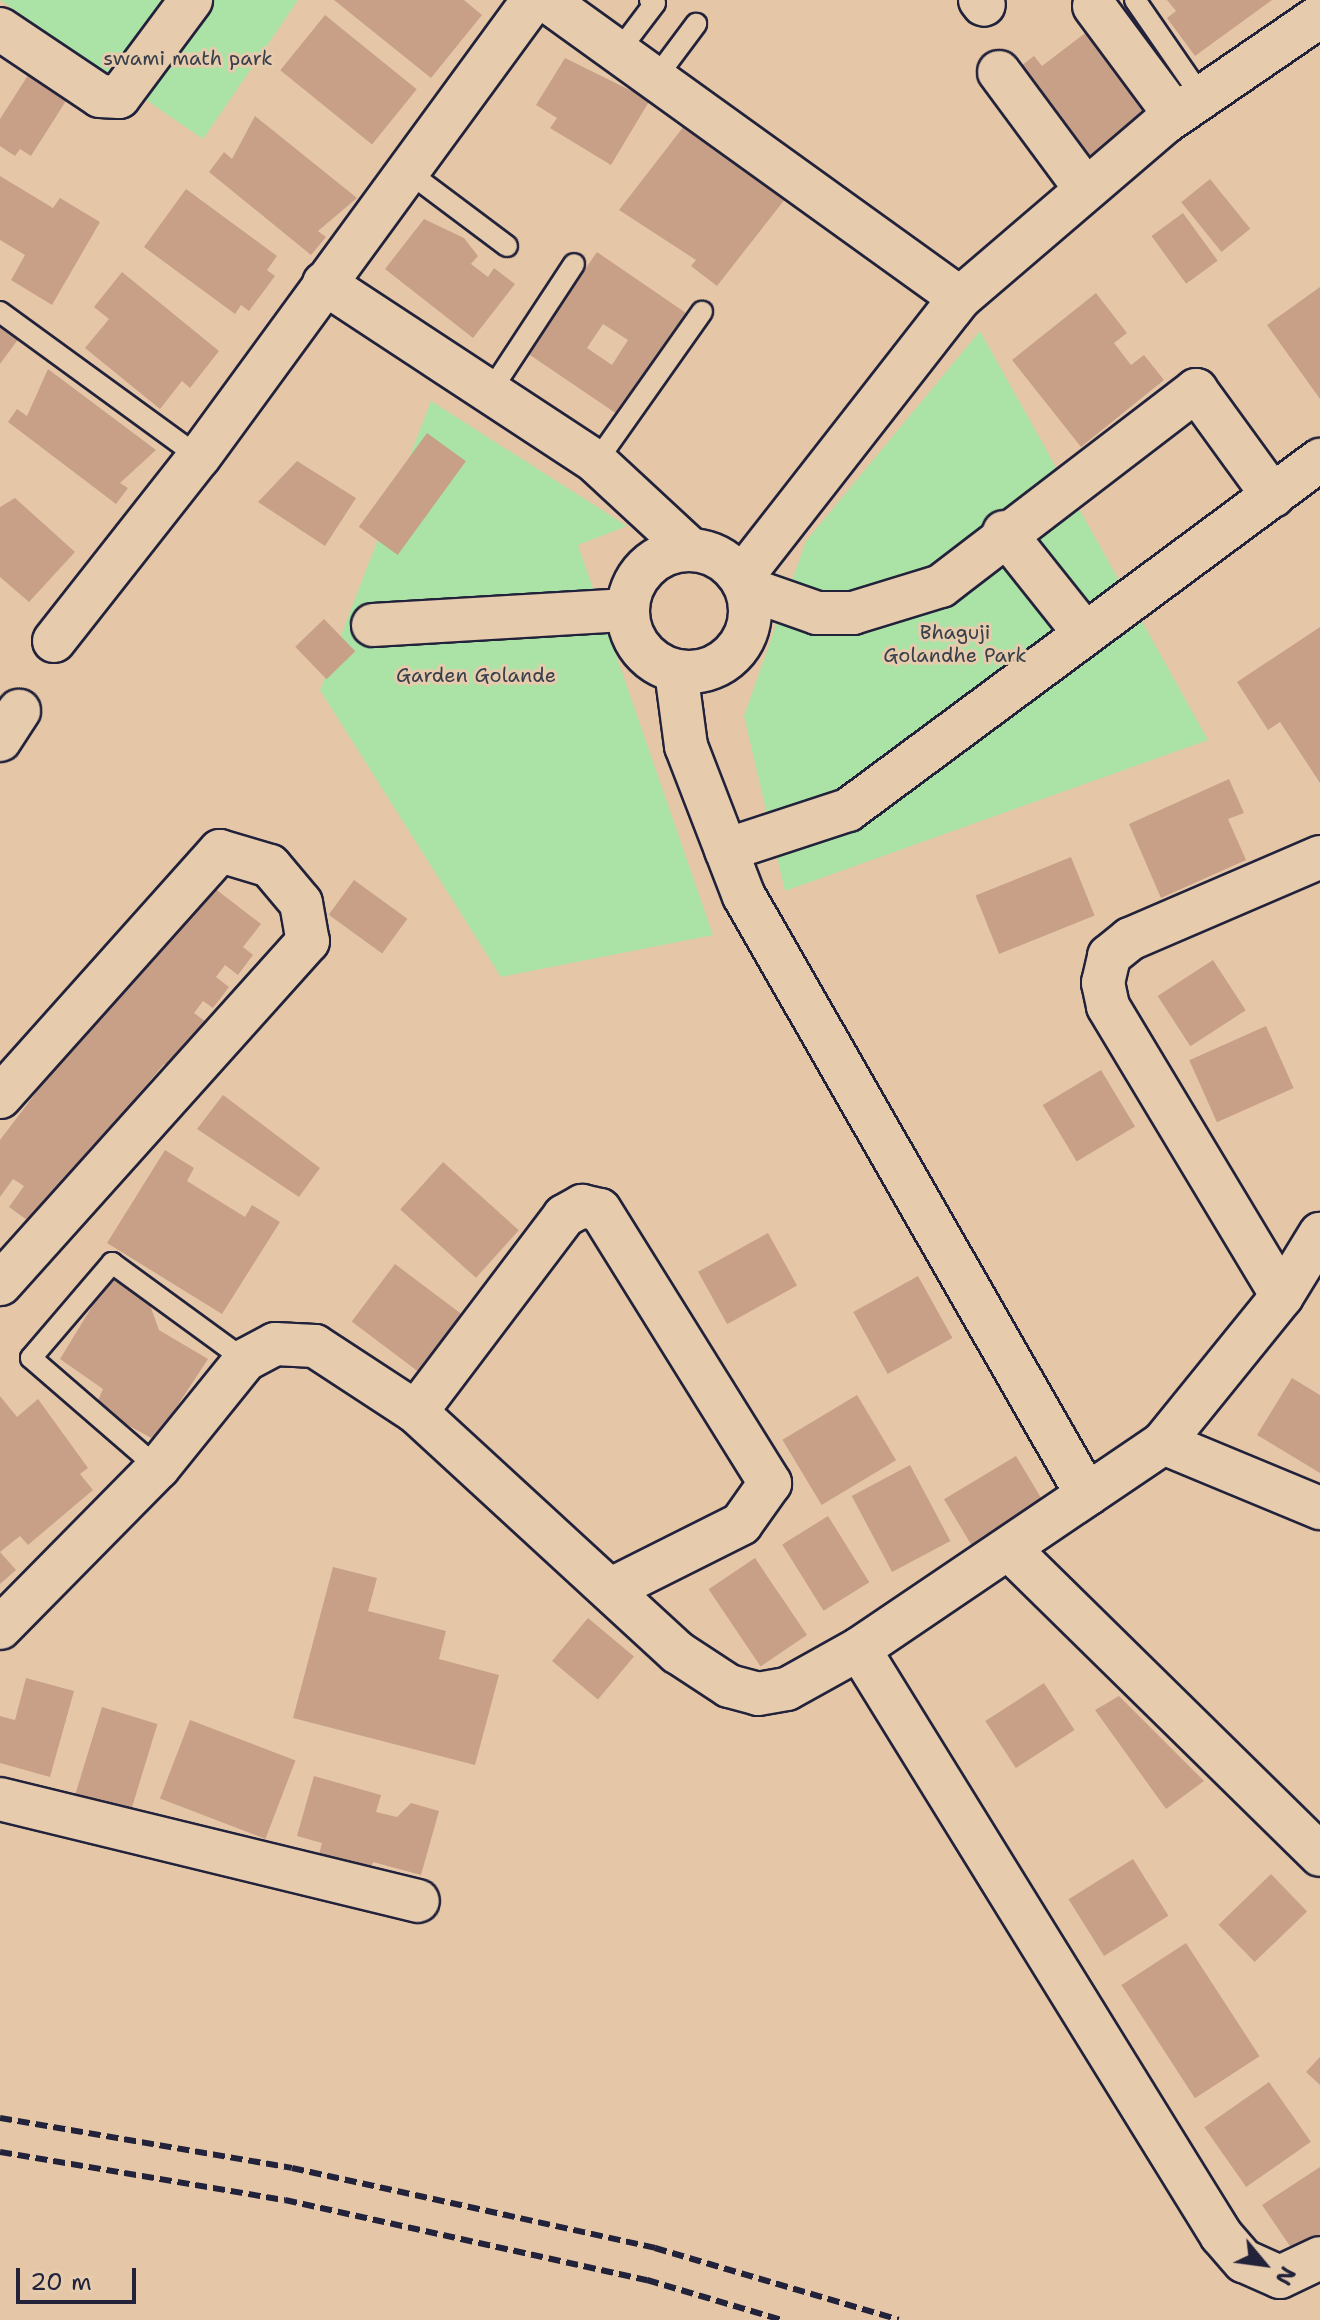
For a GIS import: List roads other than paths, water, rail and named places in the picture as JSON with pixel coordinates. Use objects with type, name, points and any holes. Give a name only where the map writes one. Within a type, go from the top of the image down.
[{"type":"street","points":[[0,29],[100,96],[119,97],[191,0]]},
{"type":"street","points":[[54,641],[199,457],[533,0]]},
{"type":"street","points":[[546,0],[960,298]]},
{"type":"street","points":[[1094,6],[1188,106]]},
{"type":"street","points":[[1273,496],[1196,390],[1004,532],[941,586],[853,613],[817,613],[744,583],[714,554],[691,550],[647,567],[628,610],[638,645],[676,671],[700,671],[732,655],[749,624],[744,583],[960,298],[1084,187],[1188,106],[1320,16]]},
{"type":"street","points":[[999,72],[1084,187]]},
{"type":"street","points":[[324,283],[596,462],[691,550]]},
{"type":"street","points":[[726,850],[848,810],[1320,460]]},
{"type":"street","points":[[1004,532],[1085,634]]},
{"type":"street","points":[[373,625],[628,610]]},
{"type":"street","points":[[676,671],[686,746],[744,896],[1087,1495]]},
{"type":"street","points":[[0,1097],[220,851],[270,866],[301,903],[308,941],[0,1284]]},
{"type":"street","points":[[1282,1296],[1108,1006],[1103,983],[1109,956],[1130,939],[1320,857]]},
{"type":"street","points":[[416,1412],[564,1216],[582,1206],[600,1210],[770,1483],[741,1524],[611,1589]]},
{"type":"street","points":[[0,1628],[158,1468],[245,1360],[275,1344],[315,1346],[416,1412],[677,1652],[729,1686],[758,1694],[787,1689],[859,1649],[1010,1550],[1163,1443],[1282,1296],[1320,1234]]},
{"type":"street","points":[[1163,1443],[1320,1508]]},
{"type":"street","points":[[1010,1550],[1320,1855]]},
{"type":"street","points":[[859,1649],[1221,2235],[1244,2261],[1280,2277],[1320,2258]]},
{"type":"street","points":[[0,1799],[418,1901]]},
{"type":"lane","points":[[618,52],[655,3],[650,0]]},
{"type":"lane","points":[[1135,0],[1188,106]]},
{"type":"lane","points":[[655,79],[696,24]]},
{"type":"lane","points":[[407,171],[507,246]]},
{"type":"lane","points":[[490,392],[574,264]]},
{"type":"lane","points":[[0,312],[199,457]]},
{"type":"lane","points":[[596,462],[702,312]]},
{"type":"lane","points":[[158,1468],[31,1358],[112,1263],[245,1360]]},
{"type":"railway","points":[[0,2118],[292,2168],[655,2248],[899,2320]]},
{"type":"railway","points":[[0,2152],[285,2200],[647,2280],[782,2320]]},
{"type":"park label","name":"swami math park","points":[[188,58]]},
{"type":"park label","name":"Bhaguji Golandhe Park","points":[[955,644]]},
{"type":"park label","name":"Garden Golande","points":[[476,675]]}]
